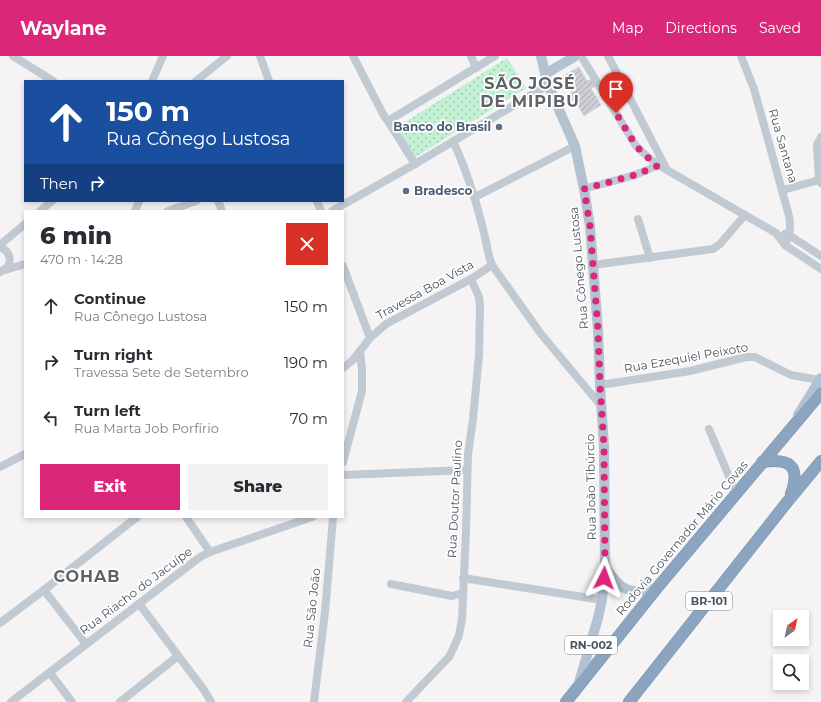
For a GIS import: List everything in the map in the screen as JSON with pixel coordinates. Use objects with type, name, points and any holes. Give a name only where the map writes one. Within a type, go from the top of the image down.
[{"type":"highway","name":"Rodovia Governador Mário Covas","points":[[566,702],[657,588],[821,393]]},
{"type":"highway","points":[[762,462],[780,460],[791,466],[794,471],[795,483],[788,500]]},
{"type":"highway","name":"BR-101","points":[[630,702],[788,500],[821,461]]},
{"type":"main road","name":"RN-002","points":[[541,56],[548,85]]},
{"type":"main road","points":[[545,74],[576,56]]},
{"type":"main road","name":"Rua Cônego Lustosa","points":[[548,85],[575,146],[584,189],[590,226],[602,407]]},
{"type":"main road","points":[[786,434],[820,379]]},
{"type":"main road","name":"Rua João Tibúrcio","points":[[577,688],[588,654],[602,600],[605,566],[604,447],[602,407]]},
{"type":"main road","points":[[605,566],[615,581],[629,590],[638,592],[657,588]]},
{"type":"street","points":[[13,56],[51,80]]},
{"type":"street","points":[[152,80],[163,56]]},
{"type":"street","points":[[197,80],[227,56]]},
{"type":"street","points":[[260,56],[269,80]]},
{"type":"street","points":[[353,56],[384,116],[415,164]]},
{"type":"street","points":[[471,56],[476,68]]},
{"type":"street","points":[[388,121],[495,56]]},
{"type":"street","points":[[576,56],[636,146],[660,163],[667,170],[776,233],[789,235],[821,256]]},
{"type":"street","points":[[608,56],[660,163]]},
{"type":"street","name":"Rua Santana","points":[[741,56],[754,89],[783,190],[790,225],[789,235],[785,245]]},
{"type":"street","points":[[334,210],[415,164],[548,85]]},
{"type":"street","points":[[783,190],[820,181],[817,145],[821,137]]},
{"type":"street","points":[[453,141],[475,197],[492,265],[541,334],[602,407]]},
{"type":"street","points":[[475,197],[575,146]]},
{"type":"street","points":[[584,189],[635,175],[660,163]]},
{"type":"street","points":[[41,210],[51,202]]},
{"type":"street","points":[[171,210],[193,202]]},
{"type":"street","points":[[593,265],[713,249],[720,244],[745,215]]},
{"type":"street","points":[[638,219],[650,258]]},
{"type":"street","points":[[1,272],[10,264],[10,256],[5,249],[0,246],[24,225]]},
{"type":"street","points":[[776,233],[785,245],[821,269]]},
{"type":"street","points":[[1,272],[24,264]]},
{"type":"street","name":"Travessa Boa Vista","points":[[344,367],[353,360],[370,338],[386,324],[472,279],[492,265]]},
{"type":"street","points":[[344,269],[370,338]]},
{"type":"street","name":"Rua Doutor Paulino","points":[[406,702],[444,662],[459,636],[462,619],[467,470],[479,355],[480,307],[479,297],[472,279]]},
{"type":"street","points":[[344,458],[362,391],[360,351]]},
{"type":"street","name":"Rua Ezequiel Peixoto","points":[[600,385],[690,372],[746,357],[755,357],[791,375],[820,379]]},
{"type":"street","points":[[709,429],[736,493]]},
{"type":"street","points":[[0,467],[24,455]]},
{"type":"street","points":[[344,475],[467,470]]},
{"type":"street","points":[[0,623],[136,518]]},
{"type":"street","points":[[187,518],[210,552]]},
{"type":"street","name":"Rua Riacho do Jacuípe","points":[[11,702],[140,604],[190,563],[210,552],[309,518]]},
{"type":"street","name":"Rua São João","points":[[314,702],[325,612],[332,518]]},
{"type":"street","points":[[463,578],[602,600]]},
{"type":"street","points":[[391,584],[452,596],[463,593]]},
{"type":"street","points":[[44,590],[86,644]]},
{"type":"street","points":[[140,604],[204,690],[211,702]]},
{"type":"street","points":[[120,702],[178,656]]},
{"type":"street","points":[[50,673],[72,702]]},
{"type":"green space","points":[[507,58],[526,88],[414,158],[397,127]]},
{"type":"building","points":[[579,67],[587,81],[592,79],[596,86],[591,88],[601,105],[584,116],[575,100],[570,103],[566,96],[572,92],[563,76]]},
{"type":"place","name":"Banco do Brasil","points":[[499,127]]},
{"type":"place","name":"Bradesco","points":[[406,191]]},
{"type":"district","name":"SÃO JOSÉ DE MIPIBU","points":[[530,92]]},
{"type":"district","name":"COHAB","points":[[87,576]]},
{"type":"route","points":[[604,578],[604,447],[602,407],[590,226],[584,189],[635,175],[657,166],[636,146],[616,113]]}]
